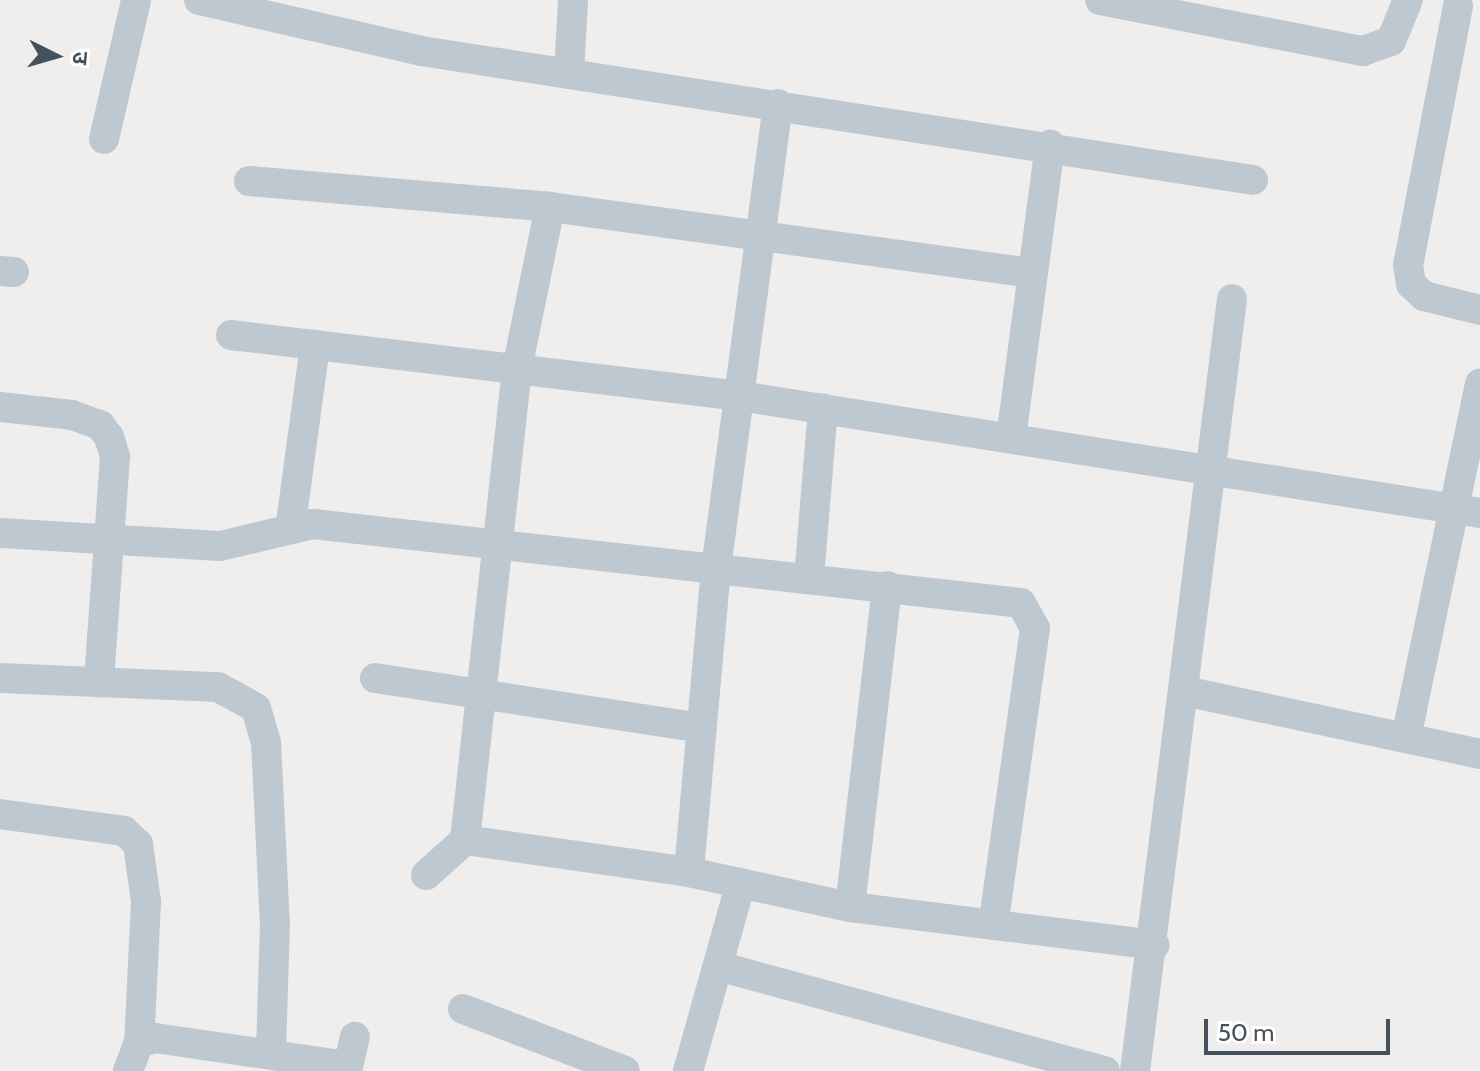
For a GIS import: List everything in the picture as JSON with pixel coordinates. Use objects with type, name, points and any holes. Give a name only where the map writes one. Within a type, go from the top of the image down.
[{"type":"street","points":[[104,139],[136,0]]},
{"type":"street","points":[[199,0],[294,9],[421,51],[1050,145],[1253,180]]},
{"type":"street","points":[[569,74],[573,0]]},
{"type":"street","points":[[1100,0],[1363,51],[1391,41],[1408,0]]},
{"type":"street","points":[[1458,6],[1408,265],[1411,284],[1424,296],[1480,310]]},
{"type":"street","points":[[689,872],[716,568],[778,104]]},
{"type":"street","points":[[1011,438],[1030,273],[1050,145]]},
{"type":"street","points":[[249,181],[550,207],[1030,273]]},
{"type":"street","points":[[426,875],[465,840],[478,694],[517,369],[550,207]]},
{"type":"street","points":[[1135,1071],[1155,945],[1184,691],[1215,470],[1232,299]]},
{"type":"street","points":[[231,335],[740,396],[1469,511]]},
{"type":"street","points":[[291,523],[315,345]]},
{"type":"street","points":[[1406,738],[1469,511],[1480,384]]},
{"type":"street","points":[[0,407],[100,425],[115,457],[99,682]]},
{"type":"street","points":[[809,578],[823,409]]},
{"type":"street","points":[[0,533],[220,546],[291,523],[1008,599],[1032,613],[993,925]]},
{"type":"street","points":[[850,907],[887,586]]},
{"type":"street","points":[[0,678],[218,687],[256,708],[266,742],[275,923],[271,1052]]},
{"type":"street","points":[[375,678],[700,728]]},
{"type":"street","points":[[1184,691],[1480,754]]},
{"type":"street","points":[[0,814],[124,831],[138,844],[146,889],[139,1043],[128,1071]]},
{"type":"street","points":[[465,840],[689,872],[850,907],[1155,945]]},
{"type":"street","points":[[688,1071],[741,883]]},
{"type":"street","points":[[718,966],[1105,1071]]},
{"type":"street","points":[[463,1009],[625,1071]]},
{"type":"street","points":[[139,1043],[155,1038],[271,1052],[347,1069],[355,1037]]}]
